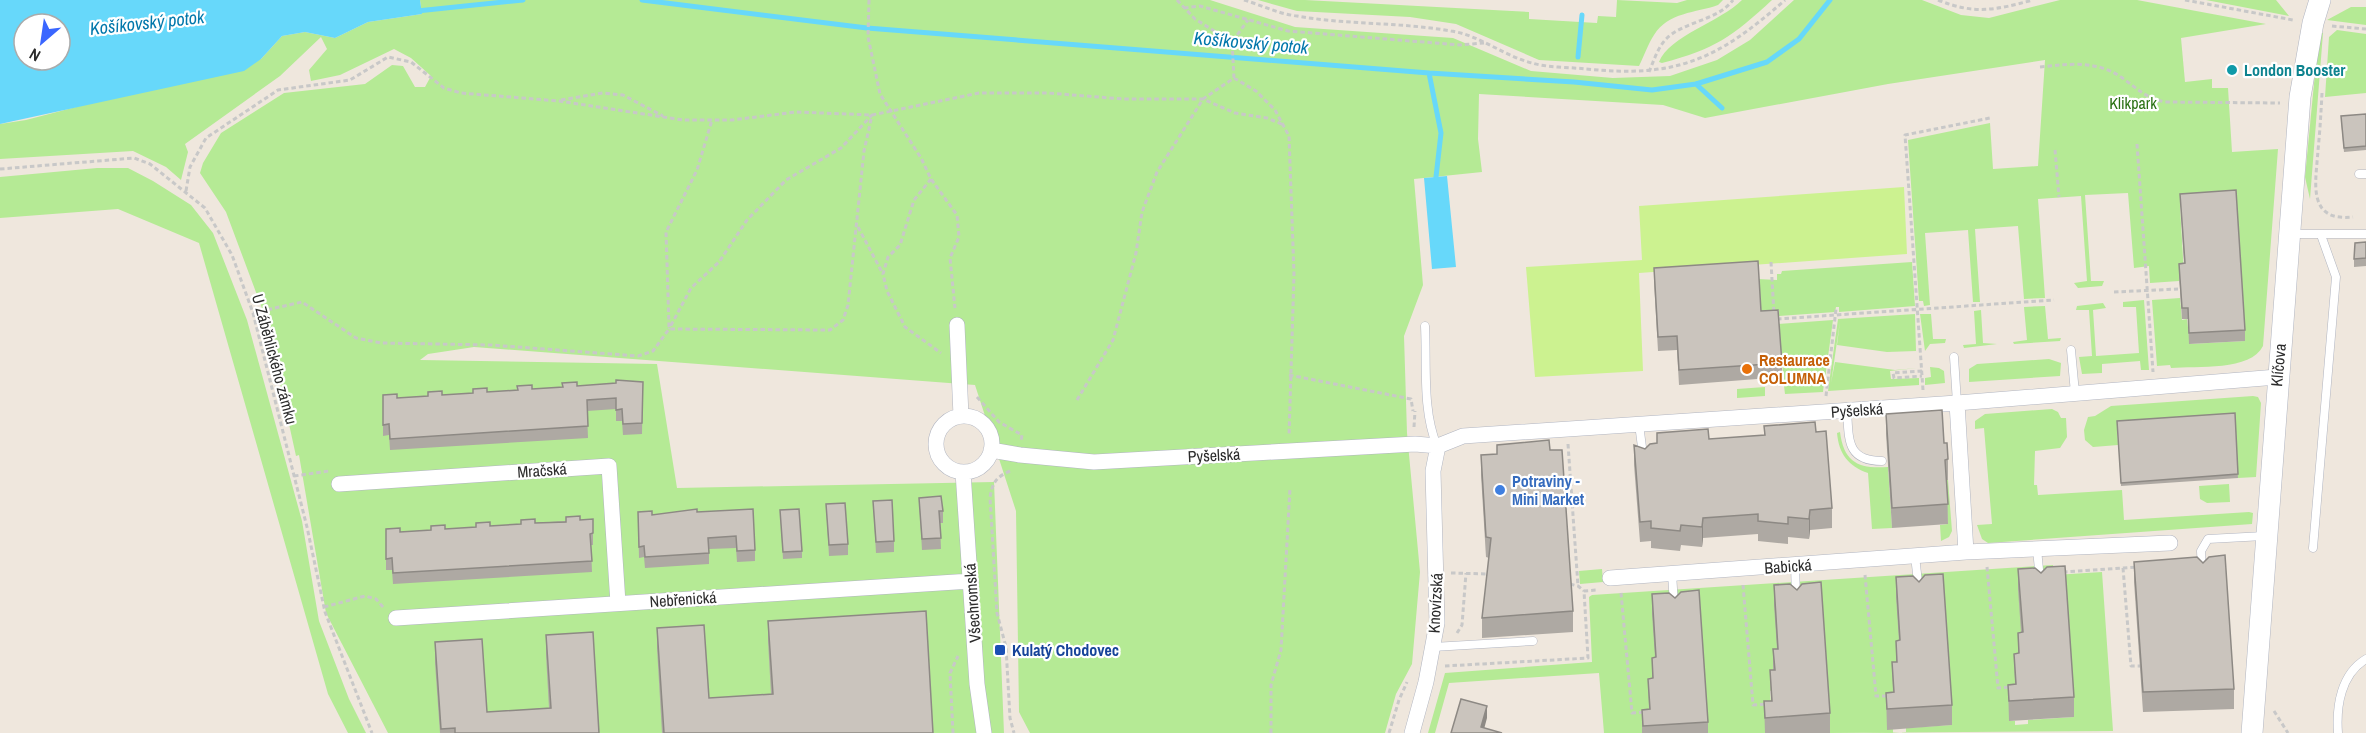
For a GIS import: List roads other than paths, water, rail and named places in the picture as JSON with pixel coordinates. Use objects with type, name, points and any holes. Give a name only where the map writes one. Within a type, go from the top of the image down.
[{"type":"street","name":"Klíčova","points":[[2252,733],[2277,377],[2300,97],[2324,28],[2320,0]]},
{"type":"street","points":[[957,325],[961,416]]},
{"type":"street","name":"Pyšelská","points":[[991,450],[1094,462],[1415,444],[1438,446],[1463,436],[1957,403],[2277,377]]},
{"type":"street","points":[[1957,403],[1966,552]]},
{"type":"street","points":[[961,416],[982,423],[990,435],[991,450],[985,463],[971,471],[963,472],[948,467],[936,448],[942,427],[961,416]]},
{"type":"street","name":"Knovízská","points":[[1412,733],[1437,623],[1433,471],[1438,446]]},
{"type":"street","name":"Mračská","points":[[339,484],[609,466],[618,603]]},
{"type":"street","name":"Všechromská","points":[[963,472],[977,684],[984,733]]},
{"type":"street","name":"Babická","points":[[1615,583],[1672,573],[1966,552],[2170,543]]},
{"type":"street","name":"Nebřenická","points":[[396,618],[971,581]]},
{"type":"lane","points":[[2289,234],[2366,234]]},
{"type":"lane","points":[[2313,548],[2336,277],[2321,235]]},
{"type":"lane","points":[[1425,326],[1431,432],[1438,446]]},
{"type":"lane","points":[[2071,350],[2075,393]]},
{"type":"lane","points":[[1954,357],[1957,403]]},
{"type":"lane","points":[[1847,410],[1848,437],[1854,452],[1866,461],[1882,460]]},
{"type":"lane","points":[[1639,424],[1644,463]]},
{"type":"lane","points":[[2203,577],[2201,551],[2208,539],[2265,536]]},
{"type":"lane","points":[[2037,549],[2041,587]]},
{"type":"lane","points":[[1915,556],[1919,596]]},
{"type":"lane","points":[[1795,565],[1796,604]]},
{"type":"lane","points":[[1672,573],[1675,612]]},
{"type":"lane","points":[[1433,647],[1533,641]]},
{"type":"lane","points":[[2338,733],[2341,693],[2356,664],[2366,659]]},
{"type":"water","points":[[0,0],[420,0],[422,14],[368,22],[335,38],[305,32],[282,36],[261,59],[244,71],[0,124]]},
{"type":"water","points":[[1447,176],[1456,267],[1432,269],[1424,178]]},
{"type":"waterway","name":"Košíkovský potok","points":[[417,11],[523,0]]},
{"type":"waterway","name":"Košíkovský potok","points":[[642,0],[867,28],[1429,73],[1574,82],[1652,90],[1696,84],[1767,62],[1799,39],[1830,0]]},
{"type":"waterway","points":[[1578,57],[1582,15]]},
{"type":"waterway","points":[[1429,73],[1441,133],[1436,177]]},
{"type":"waterway","points":[[1696,84],[1722,108]]},
{"type":"place","name":"London Booster","points":[[2232,70]]},
{"type":"place","name":"Restaurace COLUMNA","points":[[1747,369]]},
{"type":"place","name":"Potraviny - Mini Market","points":[[1500,490]]},
{"type":"place","name":"Kulatý Chodovec","points":[[1000,650]]},
{"type":"park label","name":"Klikpark","points":[[2133,103]]}]
